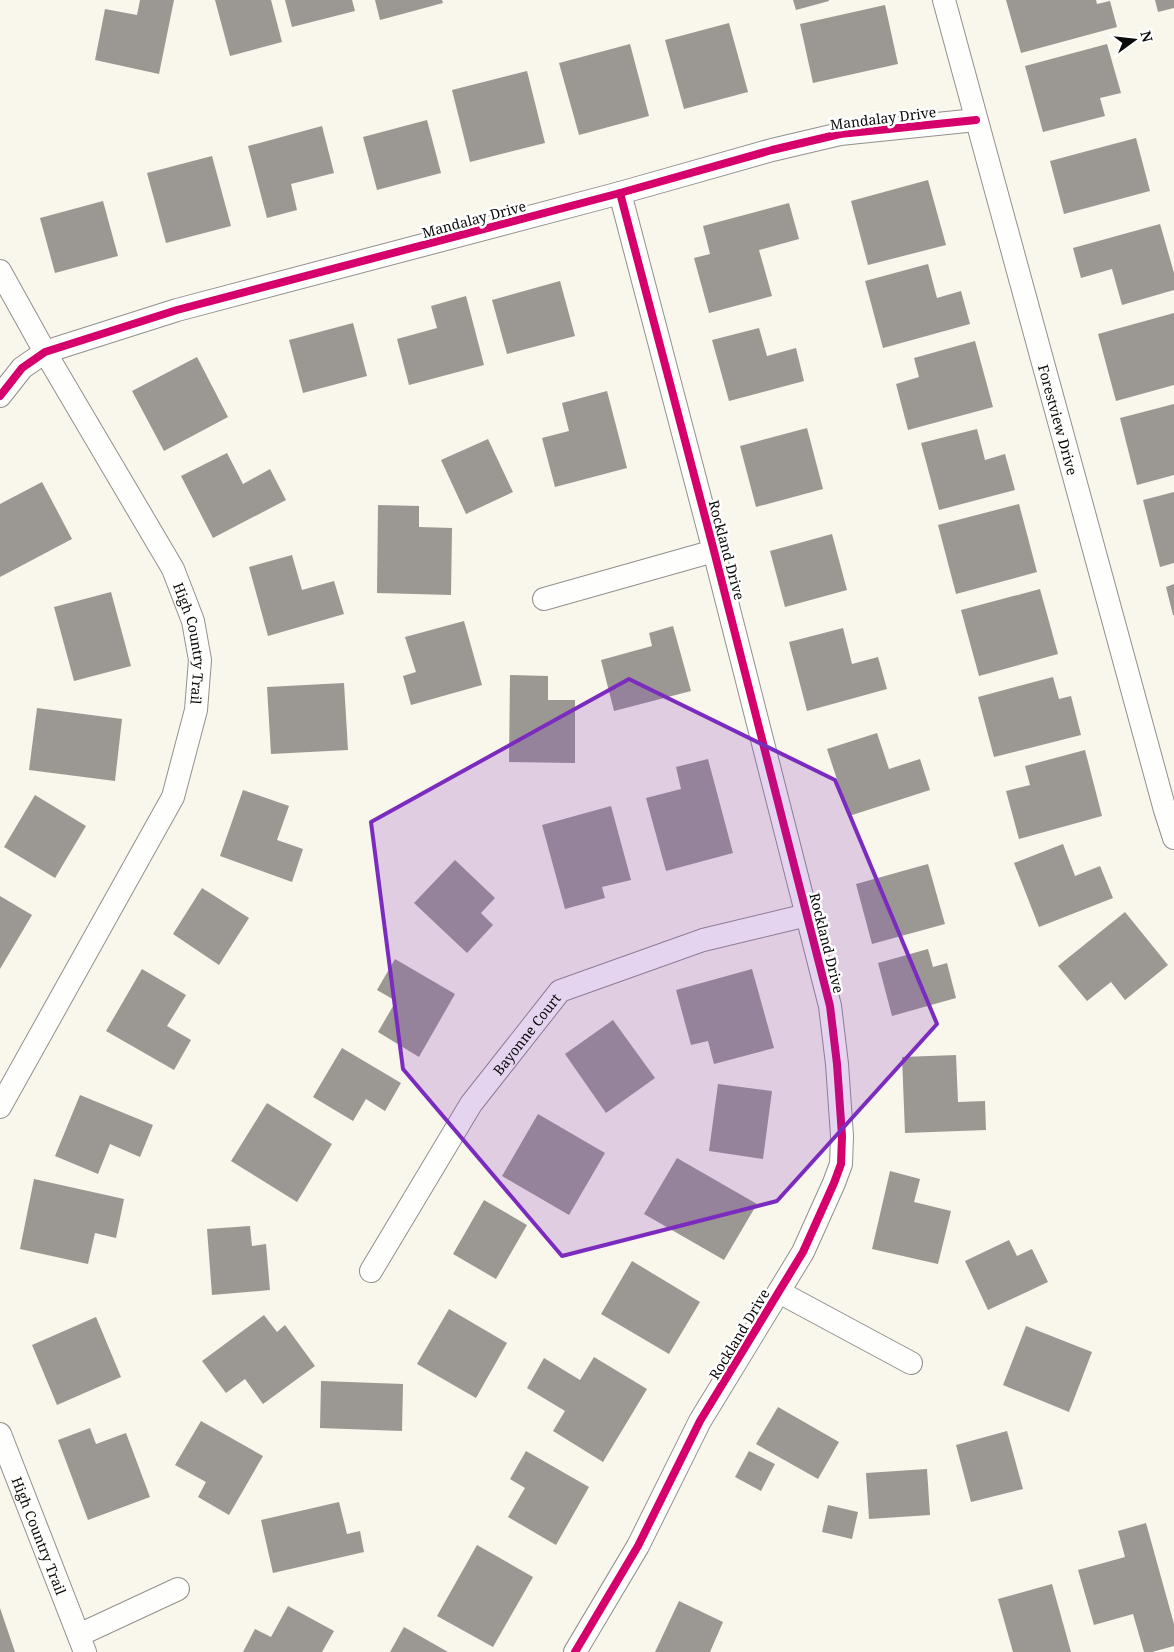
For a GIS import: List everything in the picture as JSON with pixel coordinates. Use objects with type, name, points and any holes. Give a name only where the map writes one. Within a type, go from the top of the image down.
[{"type":"street","name":"Forestview Drive","points":[[944,0],[1164,810],[1174,838]]},
{"type":"street","name":"Mandalay Drive","points":[[0,396],[22,368],[45,352],[176,310],[620,193],[772,150],[840,134],[976,120]]},
{"type":"street","name":"Rockland Drive","points":[[574,1652],[638,1546],[700,1421],[803,1252],[841,1164],[842,1136],[837,1064],[830,1006],[620,193]]},
{"type":"street","name":"High Country Trail","points":[[0,271],[45,352],[173,569],[193,621],[200,660],[196,710],[174,797],[0,1107]]},
{"type":"street","points":[[544,599],[714,551]]},
{"type":"street","name":"Bayonne Court","points":[[371,1271],[471,1104],[560,990],[703,940],[807,915]]},
{"type":"street","points":[[779,1292],[911,1363]]},
{"type":"street","name":"High Country Trail","points":[[0,1434],[82,1644],[178,1589]]},
{"type":"highlighted area","points":[[629,679],[835,780],[937,1024],[777,1201],[562,1256],[403,1069],[371,822]]},
{"type":"building","points":[[140,0],[174,0],[159,74],[95,60],[105,9],[137,15]]},
{"type":"building","points":[[215,0],[271,0],[282,42],[230,56]]},
{"type":"building","points":[[285,0],[352,0],[355,11],[292,27]]},
{"type":"building","points":[[375,0],[442,0],[443,3],[380,20]]},
{"type":"building","points":[[793,0],[829,0],[829,1],[796,10]]},
{"type":"building","points":[[1006,0],[1096,0],[1097,4],[1110,1],[1117,27],[1021,53]]},
{"type":"building","points":[[1155,0],[1174,0],[1174,8],[1158,12]]},
{"type":"building","points":[[885,5],[898,64],[813,83],[800,24]]},
{"type":"building","points":[[729,23],[748,92],[684,109],[665,40]]},
{"type":"building","points":[[630,44],[649,116],[579,135],[559,63]]},
{"type":"building","points":[[1107,44],[1121,93],[1100,98],[1105,116],[1043,132],[1025,66]]},
{"type":"building","points":[[527,71],[545,143],[470,162],[452,90]]},
{"type":"building","points":[[427,120],[441,173],[377,190],[363,137]]},
{"type":"building","points":[[322,126],[334,173],[291,184],[297,210],[267,218],[248,146]]},
{"type":"building","points":[[1136,138],[1150,191],[1064,214],[1050,161]]},
{"type":"building","points":[[212,156],[231,226],[166,243],[147,173]]},
{"type":"building","points":[[928,180],[946,245],[868,265],[851,201]]},
{"type":"building","points":[[103,201],[118,256],[55,273],[40,218]]},
{"type":"building","points":[[789,203],[799,239],[759,250],[772,296],[709,313],[694,258],[710,254],[703,226]]},
{"type":"building","points":[[1160,224],[1174,273],[1174,290],[1122,305],[1112,269],[1081,278],[1073,248]]},
{"type":"building","points":[[928,264],[937,298],[961,291],[970,324],[883,348],[865,281]]},
{"type":"building","points":[[560,281],[575,336],[507,354],[492,300]]},
{"type":"building","points":[[466,296],[484,365],[409,385],[397,339],[437,328],[431,306]]},
{"type":"building","points":[[1174,313],[1174,385],[1116,401],[1098,334]]},
{"type":"building","points":[[353,323],[367,376],[303,393],[289,340]]},
{"type":"building","points":[[759,328],[767,356],[796,348],[804,381],[729,401],[712,340]]},
{"type":"building","points":[[975,341],[993,407],[908,430],[896,384],[919,377],[914,358]]},
{"type":"building","points":[[197,357],[228,417],[164,451],[132,391]]},
{"type":"building","points":[[607,391],[627,468],[555,487],[542,438],[569,431],[562,403]]},
{"type":"building","points":[[1174,404],[1174,475],[1137,485],[1120,418]]},
{"type":"building","points":[[807,428],[823,489],[756,507],[740,446]]},
{"type":"building","points":[[977,429],[985,460],[1005,454],[1015,490],[939,510],[921,443]]},
{"type":"building","points":[[488,439],[513,492],[466,514],[441,460]]},
{"type":"building","points":[[227,453],[243,484],[270,469],[286,500],[213,538],[181,476]]},
{"type":"building","points":[[42,482],[72,539],[0,577],[0,504]]},
{"type":"building","points":[[1174,492],[1174,563],[1160,567],[1143,500]]},
{"type":"building","points":[[1019,504],[1037,572],[956,594],[938,525]]},
{"type":"building","points":[[378,505],[419,506],[419,527],[452,528],[451,595],[377,593]]},
{"type":"building","points":[[832,534],[847,590],[785,607],[770,551]]},
{"type":"building","points":[[292,555],[302,590],[334,581],[344,614],[268,636],[249,567]]},
{"type":"building","points":[[1174,584],[1174,615],[1173,615],[1166,587]]},
{"type":"building","points":[[1040,589],[1058,654],[979,676],[961,610]]},
{"type":"building","points":[[111,592],[131,666],[74,681],[54,607]]},
{"type":"building","points":[[464,621],[482,685],[411,705],[403,676],[416,672],[405,637]]},
{"type":"building","points":[[673,626],[691,691],[614,711],[601,660],[652,646],[649,633]]},
{"type":"building","points":[[843,628],[852,664],[878,657],[887,689],[807,711],[789,642]]},
{"type":"building","points":[[510,675],[548,676],[548,700],[575,700],[575,763],[509,762]]},
{"type":"building","points":[[1053,677],[1059,699],[1071,696],[1081,735],[994,757],[978,697]]},
{"type":"building","points":[[344,683],[348,750],[271,754],[267,687]]},
{"type":"building","points":[[37,708],[122,719],[115,781],[29,770]]},
{"type":"building","points":[[877,733],[889,769],[920,759],[930,790],[849,816],[827,749]]},
{"type":"building","points":[[1085,750],[1102,816],[1019,839],[1006,791],[1030,785],[1025,766]]},
{"type":"building","points":[[708,759],[733,853],[666,871],[646,798],[681,789],[676,767]]},
{"type":"building","points":[[243,790],[289,806],[277,840],[303,849],[292,882],[220,856]]},
{"type":"building","points":[[35,795],[86,826],[55,878],[4,847]]},
{"type":"building","points":[[611,806],[631,880],[602,887],[605,898],[565,909],[542,825]]},
{"type":"building","points":[[1063,844],[1075,876],[1100,866],[1113,898],[1039,927],[1014,863]]},
{"type":"building","points":[[455,860],[495,898],[481,913],[493,925],[467,953],[414,903]]},
{"type":"building","points":[[928,864],[945,924],[872,944],[856,884]]},
{"type":"building","points":[[202,888],[249,918],[219,965],[173,934]]},
{"type":"building","points":[[0,896],[32,915],[0,969]]},
{"type":"building","points":[[1125,912],[1168,965],[1125,1000],[1111,982],[1087,1001],[1058,966]]},
{"type":"building","points":[[928,949],[933,967],[947,963],[956,998],[892,1016],[878,963]]},
{"type":"building","points":[[395,959],[455,994],[419,1057],[378,1032],[396,1001],[377,990]]},
{"type":"building","points":[[142,969],[186,995],[167,1026],[191,1040],[174,1070],[106,1031]]},
{"type":"building","points":[[752,969],[774,1048],[714,1064],[708,1041],[691,1045],[676,990]]},
{"type":"building","points":[[613,1020],[655,1078],[606,1113],[565,1054]]},
{"type":"building","points":[[342,1048],[401,1083],[385,1111],[366,1099],[353,1121],[313,1097]]},
{"type":"building","points":[[956,1055],[958,1102],[985,1101],[986,1130],[905,1133],[902,1057]]},
{"type":"building","points":[[718,1084],[772,1091],[763,1159],[709,1151]]},
{"type":"building","points":[[80,1095],[153,1125],[140,1157],[110,1144],[98,1174],[55,1156]]},
{"type":"building","points":[[267,1103],[332,1144],[297,1202],[231,1161]]},
{"type":"building","points":[[538,1114],[605,1153],[569,1215],[502,1176]]},
{"type":"building","points":[[677,1158],[757,1204],[724,1260],[644,1214]]},
{"type":"building","points":[[890,1171],[920,1179],[914,1202],[951,1211],[938,1264],[872,1249]]},
{"type":"building","points":[[34,1179],[124,1199],[116,1238],[95,1233],[88,1264],[20,1249]]},
{"type":"building","points":[[484,1200],[527,1225],[496,1279],[453,1254]]},
{"type":"building","points":[[250,1226],[252,1246],[266,1244],[270,1290],[212,1295],[207,1229]]},
{"type":"building","points":[[1009,1240],[1017,1256],[1032,1249],[1048,1282],[988,1310],[965,1261]]},
{"type":"building","points":[[632,1261],[700,1302],[669,1354],[601,1314]]},
{"type":"building","points":[[449,1309],[507,1343],[476,1398],[417,1364]]},
{"type":"building","points":[[264,1315],[277,1332],[285,1325],[315,1366],[263,1404],[245,1379],[226,1393],[202,1361]]},
{"type":"building","points":[[96,1317],[121,1377],[57,1405],[32,1345]]},
{"type":"building","points":[[1026,1326],[1092,1352],[1069,1412],[1003,1385]]},
{"type":"building","points":[[594,1357],[647,1389],[603,1462],[553,1431],[565,1411],[527,1388],[544,1358],[580,1380]]},
{"type":"building","points":[[321,1381],[403,1384],[402,1431],[320,1428]]},
{"type":"building","points":[[778,1407],[839,1442],[818,1479],[756,1444]]},
{"type":"building","points":[[201,1421],[263,1456],[229,1515],[198,1497],[206,1482],[175,1465]]},
{"type":"building","points":[[90,1428],[96,1444],[126,1433],[150,1497],[88,1520],[58,1440]]},
{"type":"building","points":[[1007,1431],[1023,1489],[971,1502],[956,1445]]},
{"type":"building","points":[[526,1451],[589,1487],[556,1545],[508,1517],[525,1488],[510,1479]]},
{"type":"building","points":[[749,1451],[775,1464],[761,1491],[735,1477]]},
{"type":"building","points":[[927,1469],[930,1515],[869,1519],[866,1473]]},
{"type":"building","points":[[339,1502],[347,1534],[360,1531],[364,1552],[273,1573],[261,1520]]},
{"type":"building","points":[[828,1505],[858,1512],[852,1539],[822,1532]]},
{"type":"building","points":[[1146,1523],[1174,1624],[1174,1646],[1152,1652],[1144,1652],[1133,1614],[1094,1625],[1078,1570],[1125,1557],[1118,1531]]},
{"type":"building","points":[[477,1545],[533,1577],[493,1647],[437,1616]]},
{"type":"building","points":[[1052,1584],[1071,1652],[1013,1652],[998,1599]]},
{"type":"building","points":[[679,1601],[723,1622],[710,1652],[655,1652]]},
{"type":"building","points":[[288,1606],[334,1631],[322,1652],[243,1652],[255,1629],[271,1637]]},
{"type":"building","points":[[0,1608],[15,1652],[0,1652]]},
{"type":"building","points":[[404,1627],[448,1652],[390,1652]]},
{"type":"cycle path","points":[[0,396],[22,368],[45,352],[177,310],[620,193],[772,150],[840,134],[976,120]]},
{"type":"cycle path","points":[[575,1652],[638,1546],[700,1421],[803,1252],[841,1164],[842,1136],[837,1064],[830,1006],[620,193]]}]
